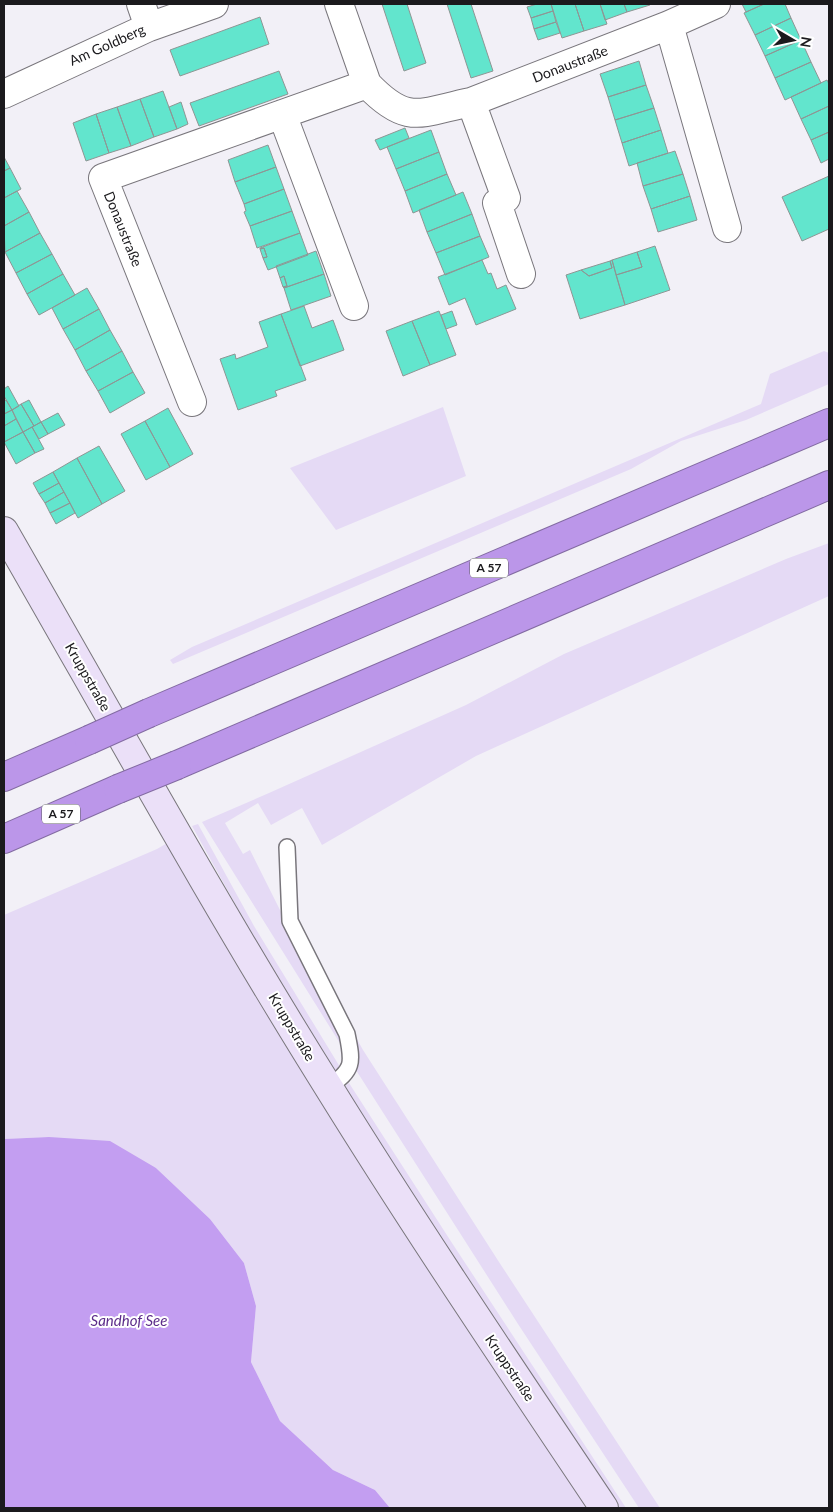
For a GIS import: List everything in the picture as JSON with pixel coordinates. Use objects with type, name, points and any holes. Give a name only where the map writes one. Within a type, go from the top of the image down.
[{"type":"highway","name":"A 57","points":[[4,777],[829,422]]},
{"type":"highway","name":"A 57","points":[[4,838],[829,485]]},
{"type":"street","name":"Am Goldberg","points":[[4,94],[145,15],[214,4]]},
{"type":"street","name":"Donaustraße","points":[[339,4],[367,84],[391,106],[414,114],[425,114],[471,102],[669,25],[716,4]]},
{"type":"street","points":[[669,25],[727,228]]},
{"type":"street","name":"Donaustraße","points":[[192,402],[102,178],[367,84]]},
{"type":"street","points":[[471,102],[506,198],[497,203],[521,274]]},
{"type":"street","points":[[282,114],[354,306]]},
{"type":"street","name":"Kruppstraße","points":[[4,530],[220,906],[328,1087],[425,1240],[604,1508]]},
{"type":"lane","points":[[287,847],[290,921],[347,1034],[351,1052],[350,1068],[339,1080],[328,1087]]},
{"type":"shaded area","points":[[824,351],[829,353],[829,384],[746,420],[681,441],[631,469],[173,664],[170,660],[192,647],[761,404],[770,374]]},
{"type":"shaded area","points":[[443,407],[466,476],[336,530],[290,468]]},
{"type":"shaded area","points":[[829,543],[829,596],[476,756],[322,845],[302,808],[271,825],[258,803],[225,823],[243,854],[250,850],[343,1030],[346,1053],[202,822],[466,705],[564,654],[786,559]]},
{"type":"shaded area","points":[[198,824],[254,926],[340,1067],[334,1072],[249,929],[192,826]]},
{"type":"shaded area","points":[[169,842],[495,1370],[587,1508],[390,1508],[375,1490],[333,1470],[280,1421],[251,1362],[256,1306],[244,1263],[210,1219],[156,1168],[49,1137],[4,1139],[4,915],[157,849]]},
{"type":"shaded area","points":[[349,1025],[363,1050],[499,1262],[660,1508],[639,1508],[518,1324],[354,1067]]},
{"type":"shaded area","points":[[349,1083],[626,1508],[619,1508],[509,1344],[344,1087]]},
{"type":"water","name":"Sandhof See","points":[[49,1137],[110,1141],[156,1168],[210,1219],[244,1263],[256,1306],[251,1362],[280,1421],[333,1470],[375,1490],[390,1508],[4,1508],[4,1139]]},
{"type":"building","points":[[382,4],[407,4],[426,63],[404,71]]},
{"type":"building","points":[[447,4],[471,4],[493,71],[471,78]]},
{"type":"building","points":[[537,4],[551,4],[553,11],[531,18],[527,7]]},
{"type":"building","points":[[551,4],[575,4],[584,31],[562,38]]},
{"type":"building","points":[[575,4],[600,4],[607,24],[584,31]]},
{"type":"building","points":[[600,4],[624,4],[627,12],[605,20]]},
{"type":"building","points":[[624,4],[649,4],[650,5],[627,12]]},
{"type":"building","points":[[742,4],[764,4],[746,12]]},
{"type":"building","points":[[764,4],[785,4],[791,18],[755,35],[744,13]]},
{"type":"building","points":[[553,11],[556,22],[534,29],[531,18]]},
{"type":"building","points":[[260,17],[269,44],[180,76],[170,50]]},
{"type":"building","points":[[791,18],[801,40],[765,56],[755,35]]},
{"type":"building","points":[[556,22],[560,33],[538,40],[534,29]]},
{"type":"building","points":[[801,40],[811,62],[775,78],[765,56]]},
{"type":"building","points":[[639,61],[646,85],[608,97],[600,74]]},
{"type":"building","points":[[811,62],[821,83],[785,100],[775,78]]},
{"type":"building","points":[[279,71],[288,94],[199,126],[190,103]]},
{"type":"building","points":[[827,80],[829,84],[829,106],[801,119],[791,97]]},
{"type":"building","points":[[646,85],[654,108],[615,120],[608,97]]},
{"type":"building","points":[[163,91],[177,129],[154,137],[140,99]]},
{"type":"building","points":[[140,99],[154,137],[131,146],[117,107]]},
{"type":"building","points":[[181,102],[188,124],[177,129],[169,107]]},
{"type":"building","points":[[829,106],[829,132],[811,140],[801,119]]},
{"type":"building","points":[[117,107],[131,146],[109,153],[96,114]]},
{"type":"building","points":[[654,108],[661,130],[622,143],[615,120]]},
{"type":"building","points":[[96,114],[109,153],[86,161],[73,123]]},
{"type":"building","points":[[405,128],[409,138],[380,150],[375,140]]},
{"type":"building","points":[[431,130],[439,152],[396,169],[387,147]]},
{"type":"building","points":[[661,130],[668,153],[629,166],[622,143]]},
{"type":"building","points":[[829,132],[829,159],[821,163],[811,140]]},
{"type":"building","points":[[268,145],[276,167],[235,182],[228,160]]},
{"type":"building","points":[[675,151],[683,174],[643,186],[637,163]]},
{"type":"building","points":[[439,152],[447,174],[405,191],[396,169]]},
{"type":"building","points":[[4,157],[10,168],[4,171]]},
{"type":"building","points":[[276,167],[284,189],[244,204],[235,182]]},
{"type":"building","points":[[10,168],[21,189],[4,198],[4,171]]},
{"type":"building","points":[[447,174],[456,195],[413,213],[405,191]]},
{"type":"building","points":[[683,174],[690,196],[651,209],[643,186]]},
{"type":"building","points":[[829,176],[829,229],[802,241],[782,197]]},
{"type":"building","points":[[284,189],[292,211],[250,226],[244,212],[246,211],[244,204]]},
{"type":"building","points":[[17,191],[29,212],[4,226],[4,198]]},
{"type":"building","points":[[463,192],[472,214],[427,232],[419,210]]},
{"type":"building","points":[[690,196],[697,220],[658,232],[651,209]]},
{"type":"building","points":[[292,211],[300,233],[257,248],[250,226]]},
{"type":"building","points":[[29,212],[40,233],[5,252],[4,226]]},
{"type":"building","points":[[472,214],[480,236],[436,253],[427,232]]},
{"type":"building","points":[[40,233],[52,254],[16,273],[5,252]]},
{"type":"building","points":[[300,233],[308,255],[268,270],[263,258],[267,257],[264,248],[260,248]]},
{"type":"building","points":[[480,236],[489,257],[445,275],[436,253]]},
{"type":"building","points":[[655,246],[670,290],[625,305],[616,275],[642,267],[637,252]]},
{"type":"building","points":[[264,248],[267,257],[263,258],[260,249]]},
{"type":"building","points":[[316,251],[324,274],[284,288],[287,286],[284,276],[280,278],[276,266]]},
{"type":"building","points":[[637,252],[642,267],[616,275],[612,260]]},
{"type":"building","points":[[52,254],[63,274],[27,294],[16,273]]},
{"type":"building","points":[[482,260],[488,274],[491,273],[497,289],[506,285],[516,309],[476,325],[465,298],[449,305],[438,277]]},
{"type":"building","points":[[612,260],[625,305],[580,319],[566,275],[581,270],[589,276],[612,268],[610,261]]},
{"type":"building","points":[[610,261],[612,268],[589,276],[581,270]]},
{"type":"building","points":[[63,274],[75,295],[39,315],[27,294]]},
{"type":"building","points":[[324,274],[331,296],[291,310],[284,288]]},
{"type":"building","points":[[284,276],[287,286],[283,287],[280,278]]},
{"type":"building","points":[[87,288],[99,309],[63,329],[52,308]]},
{"type":"building","points":[[304,306],[312,328],[333,320],[344,350],[300,366],[281,314]]},
{"type":"building","points":[[99,309],[110,330],[75,350],[63,329]]},
{"type":"building","points":[[439,311],[456,355],[430,365],[412,321]]},
{"type":"building","points":[[452,311],[457,325],[446,329],[441,315]]},
{"type":"building","points":[[281,314],[306,380],[275,391],[277,396],[238,410],[220,359],[235,354],[236,359],[268,347],[259,322]]},
{"type":"building","points":[[412,321],[430,365],[403,376],[386,331]]},
{"type":"building","points":[[110,330],[122,351],[86,371],[75,350]]},
{"type":"building","points":[[122,351],[133,372],[98,391],[86,371]]},
{"type":"building","points":[[133,372],[145,393],[110,413],[98,391]]},
{"type":"building","points":[[8,386],[19,406],[12,410],[4,396],[4,389]]},
{"type":"building","points":[[6,400],[12,410],[4,414],[4,401]]},
{"type":"building","points":[[29,400],[41,422],[34,426],[21,404]]},
{"type":"building","points":[[21,404],[34,426],[23,432],[12,410]]},
{"type":"building","points":[[168,408],[193,454],[170,467],[145,421]]},
{"type":"building","points":[[12,410],[16,419],[4,426],[4,414]]},
{"type":"building","points":[[58,413],[65,425],[48,434],[41,422]]},
{"type":"building","points":[[16,419],[23,432],[4,442],[4,426]]},
{"type":"building","points":[[145,421],[170,467],[146,480],[121,434]]},
{"type":"building","points":[[41,422],[48,434],[39,439],[32,427]]},
{"type":"building","points":[[32,427],[44,449],[35,453],[23,432]]},
{"type":"building","points":[[23,432],[35,453],[16,464],[4,442]]},
{"type":"building","points":[[99,446],[125,491],[102,504],[77,458]]},
{"type":"building","points":[[77,458],[102,504],[78,518],[53,472]]},
{"type":"building","points":[[53,472],[59,483],[39,494],[33,483]]},
{"type":"building","points":[[59,483],[64,492],[45,503],[39,494]]},
{"type":"building","points":[[64,492],[70,503],[50,513],[45,503]]},
{"type":"building","points":[[70,503],[75,513],[56,524],[50,513]]}]
